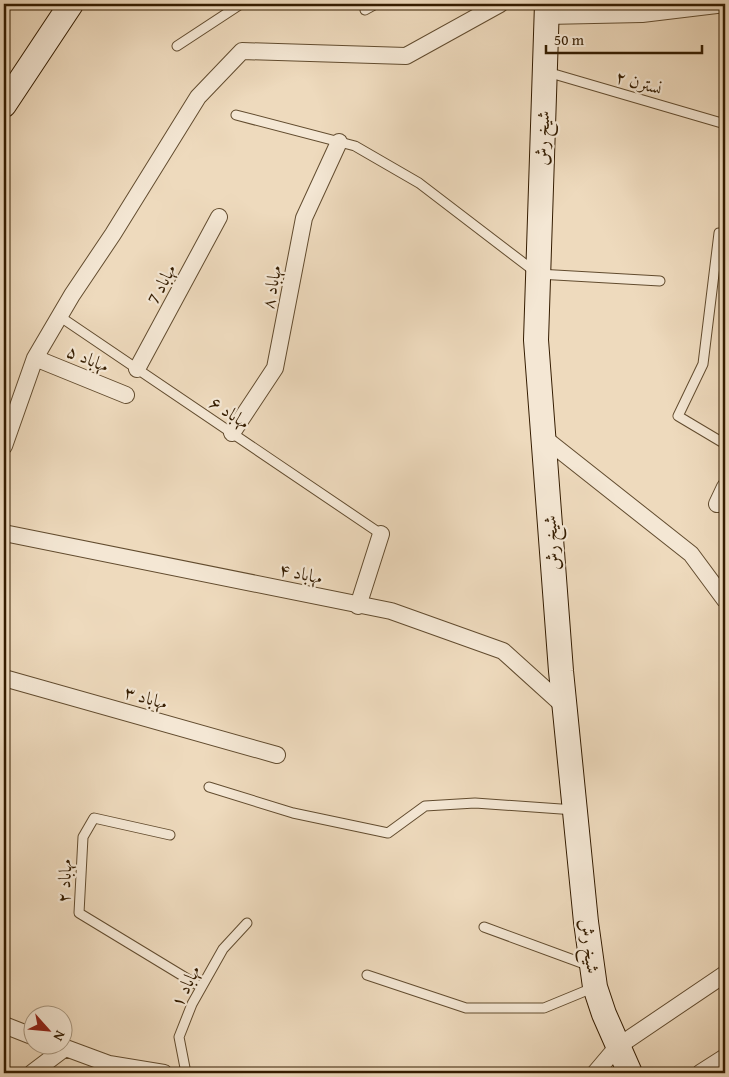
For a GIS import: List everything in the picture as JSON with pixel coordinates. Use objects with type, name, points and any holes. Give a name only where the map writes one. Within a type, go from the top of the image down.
[{"type":"street","points":[[4,104],[71,4]]},
{"type":"street","points":[[4,446],[35,358],[60,316],[198,97],[242,51],[406,56],[500,4]]},
{"type":"street","points":[[546,10],[642,14],[725,4]]},
{"type":"street","name":"شیخ رش","points":[[546,10],[536,340],[565,708],[594,977],[617,1047],[630,1073]]},
{"type":"street","name":"مهاباد ۸","points":[[232,433],[275,368],[304,218],[340,142]]},
{"type":"street","name":"مهاباد 7","points":[[137,369],[219,217]]},
{"type":"street","name":"مهاباد ۵","points":[[35,358],[126,395]]},
{"type":"street","points":[[544,437],[691,554],[725,600]]},
{"type":"street","points":[[716,504],[725,487]]},
{"type":"street","name":"مهاباد ۴","points":[[4,533],[358,606],[391,611],[503,651],[565,708]]},
{"type":"street","points":[[358,606],[381,534]]},
{"type":"street","name":"مهاباد ۳","points":[[4,678],[278,755]]},
{"type":"street","points":[[595,1073],[617,1047],[725,974]]},
{"type":"street","points":[[4,1025],[22,1032]]},
{"type":"street","points":[[72,1050],[109,1064],[164,1073]]},
{"type":"street","points":[[32,1073],[52,1054]]},
{"type":"street","points":[[700,1073],[725,1057]]},
{"type":"lane","points":[[178,46],[241,4]]},
{"type":"lane","points":[[365,10],[376,4]]},
{"type":"lane","name":"نسترن ۲","points":[[544,71],[725,124]]},
{"type":"lane","points":[[236,115],[355,146],[419,183],[538,274],[660,281]]},
{"type":"lane","points":[[725,233],[719,233],[703,364],[678,416],[725,444]]},
{"type":"lane","name":"مهاباد ۶","points":[[60,316],[381,534]]},
{"type":"lane","points":[[209,787],[293,813],[388,833],[425,806],[475,803],[575,810]]},
{"type":"lane","name":"مهاباد ۲","points":[[170,834],[94,818],[83,837],[79,913],[202,987]]},
{"type":"lane","name":"مهاباد ۱","points":[[186,1073],[179,1037],[192,1004],[223,949],[247,923]]},
{"type":"lane","points":[[484,927],[594,977]]},
{"type":"lane","points":[[366,975],[466,1008],[544,1008],[594,977]]}]
